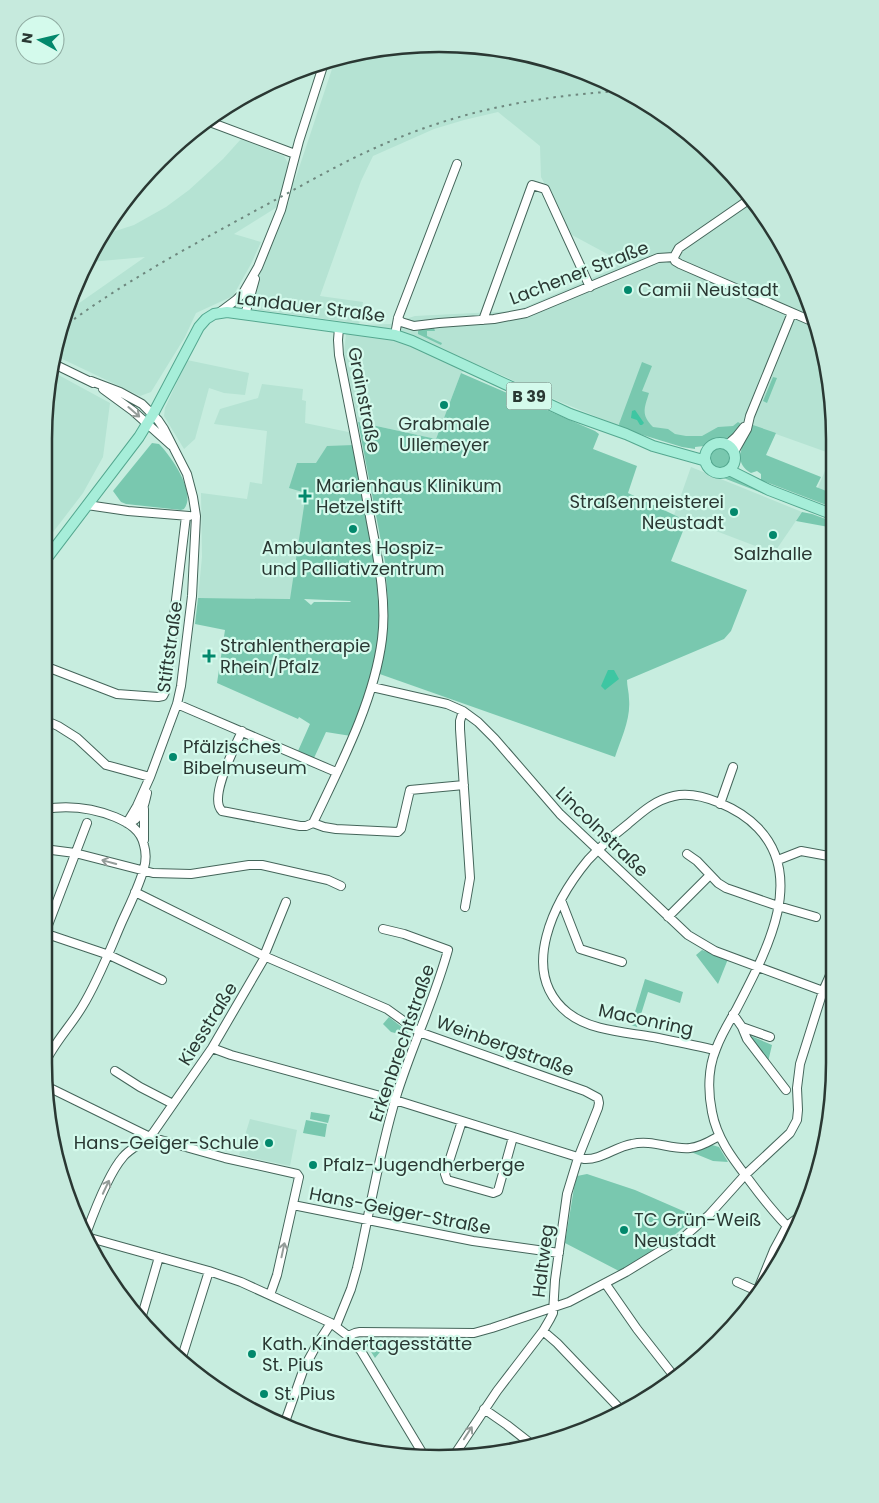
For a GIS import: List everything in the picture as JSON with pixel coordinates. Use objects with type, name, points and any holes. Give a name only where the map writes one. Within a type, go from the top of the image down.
[{"type":"main road","name":"Landauer Straße","points":[[52,552],[147,424],[199,327],[210,316],[218,313],[232,313],[392,334],[406,338],[550,405],[653,446],[703,460],[716,473],[723,473],[732,467],[753,482],[769,490],[826,512]]},
{"type":"main road","name":"Landauer Straße","points":[[626,434],[683,449],[707,451],[718,443],[731,448]]},
{"type":"main road","points":[[731,448],[735,456],[732,467]]},
{"type":"main road","points":[[706,462],[707,451]]},
{"type":"street","points":[[245,316],[258,267],[281,210],[295,154],[321,71]]},
{"type":"street","points":[[215,124],[295,154]]},
{"type":"street","points":[[392,334],[457,164]]},
{"type":"street","points":[[483,320],[532,185],[545,189],[590,287]]},
{"type":"street","name":"Lachener Straße","points":[[414,326],[483,320],[526,313],[658,258],[674,256],[679,248],[745,202]]},
{"type":"street","points":[[674,256],[675,261],[680,264],[807,319]]},
{"type":"street","points":[[218,313],[233,303],[243,293],[258,267]]},
{"type":"street","points":[[731,448],[747,429],[750,416],[792,312]]},
{"type":"street","points":[[398,318],[401,322],[414,326],[406,338]]},
{"type":"street","name":"Grainstraße","points":[[313,823],[361,717],[372,687],[382,638],[383,604],[377,554],[339,355],[339,328]]},
{"type":"street","points":[[60,367],[90,381]]},
{"type":"street","name":"Stiftstraße","points":[[90,381],[120,392],[146,406],[153,414],[164,429],[182,462],[190,483],[196,516],[194,564],[183,678],[177,704],[150,777],[127,823]]},
{"type":"street","name":"Stiftstraße","points":[[90,381],[122,402],[173,446]]},
{"type":"street","points":[[87,506],[196,516]]},
{"type":"street","points":[[52,669],[124,695],[161,697],[164,695],[186,516]]},
{"type":"street","name":"Lincolnstraße","points":[[372,687],[447,704],[463,711],[488,731],[560,814],[688,935],[705,946],[823,991]]},
{"type":"street","points":[[177,704],[336,772]]},
{"type":"street","points":[[463,711],[460,729],[470,878],[466,907]]},
{"type":"street","points":[[52,723],[77,738],[103,763],[150,777]]},
{"type":"street","points":[[242,731],[220,784],[218,801],[219,808],[222,811],[300,826],[313,823],[336,829],[398,832],[401,829],[410,790],[464,785]]},
{"type":"street","points":[[720,804],[733,767]]},
{"type":"street","name":"Stiftstraße","points":[[127,823],[137,819],[144,804],[150,777]]},
{"type":"street","name":"Maconring","points":[[677,795],[690,795],[709,799],[720,804],[752,822],[768,840],[778,860],[781,889],[768,941],[715,1050],[593,1026],[575,1018],[555,999],[548,986],[543,964],[545,941],[561,900],[574,878],[598,850],[649,807],[663,799],[677,795]]},
{"type":"street","name":"Stiftstraße","points":[[52,1050],[87,998],[143,871],[145,861],[144,804]]},
{"type":"street","points":[[52,808],[85,809],[113,816],[138,831],[144,845]]},
{"type":"street","points":[[52,912],[87,823]]},
{"type":"street","points":[[52,850],[75,853],[143,871],[163,873],[191,874],[256,865],[268,866],[328,880],[340,886]]},
{"type":"street","points":[[778,860],[801,851],[826,856]]},
{"type":"street","points":[[687,854],[726,888],[816,917]]},
{"type":"street","points":[[668,917],[710,875]]},
{"type":"street","name":"Weinbergstraße","points":[[135,892],[265,957],[387,1008],[419,1032],[596,1096],[599,1099],[598,1108],[578,1158]]},
{"type":"street","points":[[561,900],[580,949],[622,962]]},
{"type":"street","points":[[265,957],[286,902]]},
{"type":"street","name":"Erkenbrechtstraße","points":[[286,1419],[304,1368],[316,1346],[334,1325],[344,1309],[353,1282],[395,1100],[440,978],[448,950],[404,934],[383,929]]},
{"type":"street","points":[[52,936],[108,954],[162,980]]},
{"type":"street","name":"Kiesstraße","points":[[88,1226],[118,1164],[130,1150],[150,1137],[212,1048],[265,957]]},
{"type":"street","points":[[458,1450],[484,1409],[543,1330],[553,1313],[553,1308],[605,1284],[691,1231],[709,1215],[745,1175],[790,1134],[794,1127],[798,1110],[796,1088],[800,1064],[826,984]]},
{"type":"street","points":[[733,1014],[747,1039],[786,1090]]},
{"type":"street","points":[[742,1028],[770,1037]]},
{"type":"street","points":[[212,1048],[231,1055],[395,1100],[578,1158],[596,1158],[640,1142],[692,1148],[719,1136]]},
{"type":"street","points":[[715,1050],[710,1091],[712,1113],[719,1136],[745,1175],[790,1229]]},
{"type":"street","points":[[115,1071],[140,1087],[173,1104]]},
{"type":"street","name":"Hans-Geiger-Straße","points":[[53,1089],[150,1137],[225,1158],[297,1174],[299,1177],[293,1205],[473,1241],[559,1253]]},
{"type":"street","points":[[462,1121],[445,1174],[447,1180],[493,1193],[498,1191],[513,1137]]},
{"type":"street","name":"Haltweg","points":[[348,1336],[360,1332],[474,1332],[553,1308],[567,1194],[578,1158]]},
{"type":"street","points":[[270,1295],[277,1275],[293,1205]]},
{"type":"street","points":[[764,1275],[786,1226],[793,1221]]},
{"type":"street","points":[[94,1239],[209,1271],[241,1282],[334,1325],[348,1336],[366,1358],[421,1450]]},
{"type":"street","points":[[143,1312],[158,1257]]},
{"type":"street","points":[[183,1353],[209,1271]]},
{"type":"street","points":[[737,1282],[754,1289]]},
{"type":"street","points":[[605,1284],[637,1330],[672,1373]]},
{"type":"street","points":[[543,1330],[618,1407]]},
{"type":"street","points":[[484,1409],[526,1440]]},
{"type":"shaded area","points":[[414,53],[465,53],[515,60],[540,66],[564,73],[611,92],[655,118],[695,149],[747,204],[775,246],[797,291],[813,339],[819,364],[826,414],[826,452],[742,422],[735,432],[725,438],[681,444],[619,426],[475,364],[461,373],[436,439],[358,422],[344,355],[347,322],[259,310],[252,299],[252,294],[290,199],[234,234],[261,242],[251,264],[233,296],[196,313],[185,337],[151,392],[140,396],[61,359],[77,305],[145,257],[96,261],[113,232],[134,225],[166,207],[189,190],[223,159],[241,139],[284,156],[288,163],[283,187],[295,180],[332,68],[339,66],[364,60]],"holes":[[[498,112],[540,146],[541,177],[572,235],[613,257],[617,267],[516,311],[415,316],[390,324],[359,325],[363,302],[320,296],[361,181],[373,156],[434,129]]]},
{"type":"shaded area","points":[[434,328],[435,331],[427,331],[427,336],[442,343],[441,345],[418,334],[418,331],[421,329]]},
{"type":"shaded area","points":[[187,360],[249,373],[245,395],[224,393],[209,388],[195,439],[184,449],[164,416],[165,408]]},
{"type":"shaded area","points":[[642,362],[652,366],[642,391],[649,393],[645,415],[653,427],[668,429],[675,434],[702,436],[718,427],[733,426],[738,422],[741,424],[732,436],[715,439],[704,446],[695,447],[695,449],[682,447],[620,428],[619,424]]},
{"type":"shaded area","points":[[461,373],[595,431],[599,434],[593,449],[637,466],[628,493],[687,521],[671,561],[747,590],[731,631],[724,639],[627,680],[628,714],[615,757],[374,672],[351,736],[326,732],[314,758],[298,751],[310,724],[299,717],[298,719],[217,683],[225,630],[195,624],[198,598],[290,599],[306,493],[289,488],[297,463],[316,463],[327,446],[354,445],[376,564],[378,602],[388,604],[385,562],[358,422],[436,439]],"holes":[[[304,599],[350,601],[314,602],[311,605]]]},
{"type":"shaded area","points":[[58,375],[110,403],[103,457],[83,493],[52,534],[53,414]]},
{"type":"shaded area","points":[[773,377],[777,378],[767,403],[763,401]]},
{"type":"shaded area","name":"Marienhaus Klinikum Hetzelstift","points":[[262,384],[303,389],[302,400],[306,401],[305,423],[353,433],[356,460],[304,599],[198,598],[202,557],[201,493],[247,499],[250,482],[262,484],[267,431],[214,424],[220,409],[258,398]]},
{"type":"shaded area","points":[[635,410],[644,423],[642,425],[637,420],[631,418],[632,411]]},
{"type":"shaded area","points":[[753,425],[776,433],[766,455],[821,477],[816,487],[826,491],[826,505],[761,480],[761,474],[757,471],[751,473],[741,463],[740,457],[743,444]]},
{"type":"shaded area","points":[[152,443],[159,444],[181,475],[187,494],[187,502],[184,509],[126,504],[121,502],[113,491]]},
{"type":"shaded area","points":[[717,447],[725,447],[732,454],[732,462],[725,469],[717,469],[710,462],[710,454]]},
{"type":"shaded area","points":[[691,467],[802,512],[774,553],[674,515]]},
{"type":"shaded area","points":[[826,468],[826,501],[814,497]]},
{"type":"shaded area","points":[[731,474],[770,496],[721,477]]},
{"type":"shaded area","points":[[802,512],[826,519],[826,527],[796,521]]},
{"type":"shaded area","points":[[608,670],[614,670],[619,679],[605,690],[601,686]]},
{"type":"shaded area","points":[[702,950],[728,959],[718,984],[696,955]]},
{"type":"shaded area","points":[[645,979],[683,992],[680,1003],[648,992],[637,1027],[631,1025]]},
{"type":"shaded area","points":[[389,1017],[408,1032],[408,1036],[391,1032],[383,1024]]},
{"type":"shaded area","points":[[749,1035],[772,1045],[768,1062]]},
{"type":"shaded area","points":[[311,1112],[330,1115],[328,1123],[310,1119]]},
{"type":"shaded area","name":"Hans-Geiger-Schule","points":[[250,1119],[297,1130],[290,1166],[239,1155]]},
{"type":"shaded area","points":[[306,1120],[327,1124],[325,1137],[303,1133]]},
{"type":"shaded area","points":[[712,1145],[719,1147],[728,1162],[713,1161],[691,1152]]},
{"type":"shaded area","name":"TC Grün-Weiß Neustadt","points":[[587,1174],[635,1190],[697,1217],[653,1252],[619,1271],[565,1243],[577,1176]]},
{"type":"shaded area","points":[[390,1340],[375,1358],[364,1341]]},
{"type":"railway","points":[[71,322],[131,281],[179,253],[321,175],[391,141],[447,121],[504,106],[563,96],[611,92]]},
{"type":"place","name":"Camii Neustadt","points":[[628,290]]},
{"type":"place","name":"Grabmale Ullemeyer","points":[[444,405]]},
{"type":"place","name":"Marienhaus Klinikum Hetzelstift","points":[[305,496]]},
{"type":"place","name":"Straßenmeisterei Neustadt","points":[[734,512]]},
{"type":"place","name":"Ambulantes Hospiz- und Palliativzentrum","points":[[353,529]]},
{"type":"place","name":"Salzhalle","points":[[773,535]]},
{"type":"place","name":"Strahlentherapie Rhein/Pfalz","points":[[209,656]]},
{"type":"place","name":"Pfälzisches Bibelmuseum","points":[[173,757]]},
{"type":"place","name":"Hans-Geiger-Schule","points":[[269,1143]]},
{"type":"place","name":"Pfalz-Jugendherberge","points":[[313,1165]]},
{"type":"place","name":"TC Grün-Weiß Neustadt","points":[[624,1230]]},
{"type":"place","name":"Kath. Kindertagesstätte St. Pius","points":[[252,1354]]},
{"type":"place","name":"St. Pius","points":[[264,1394]]}]
